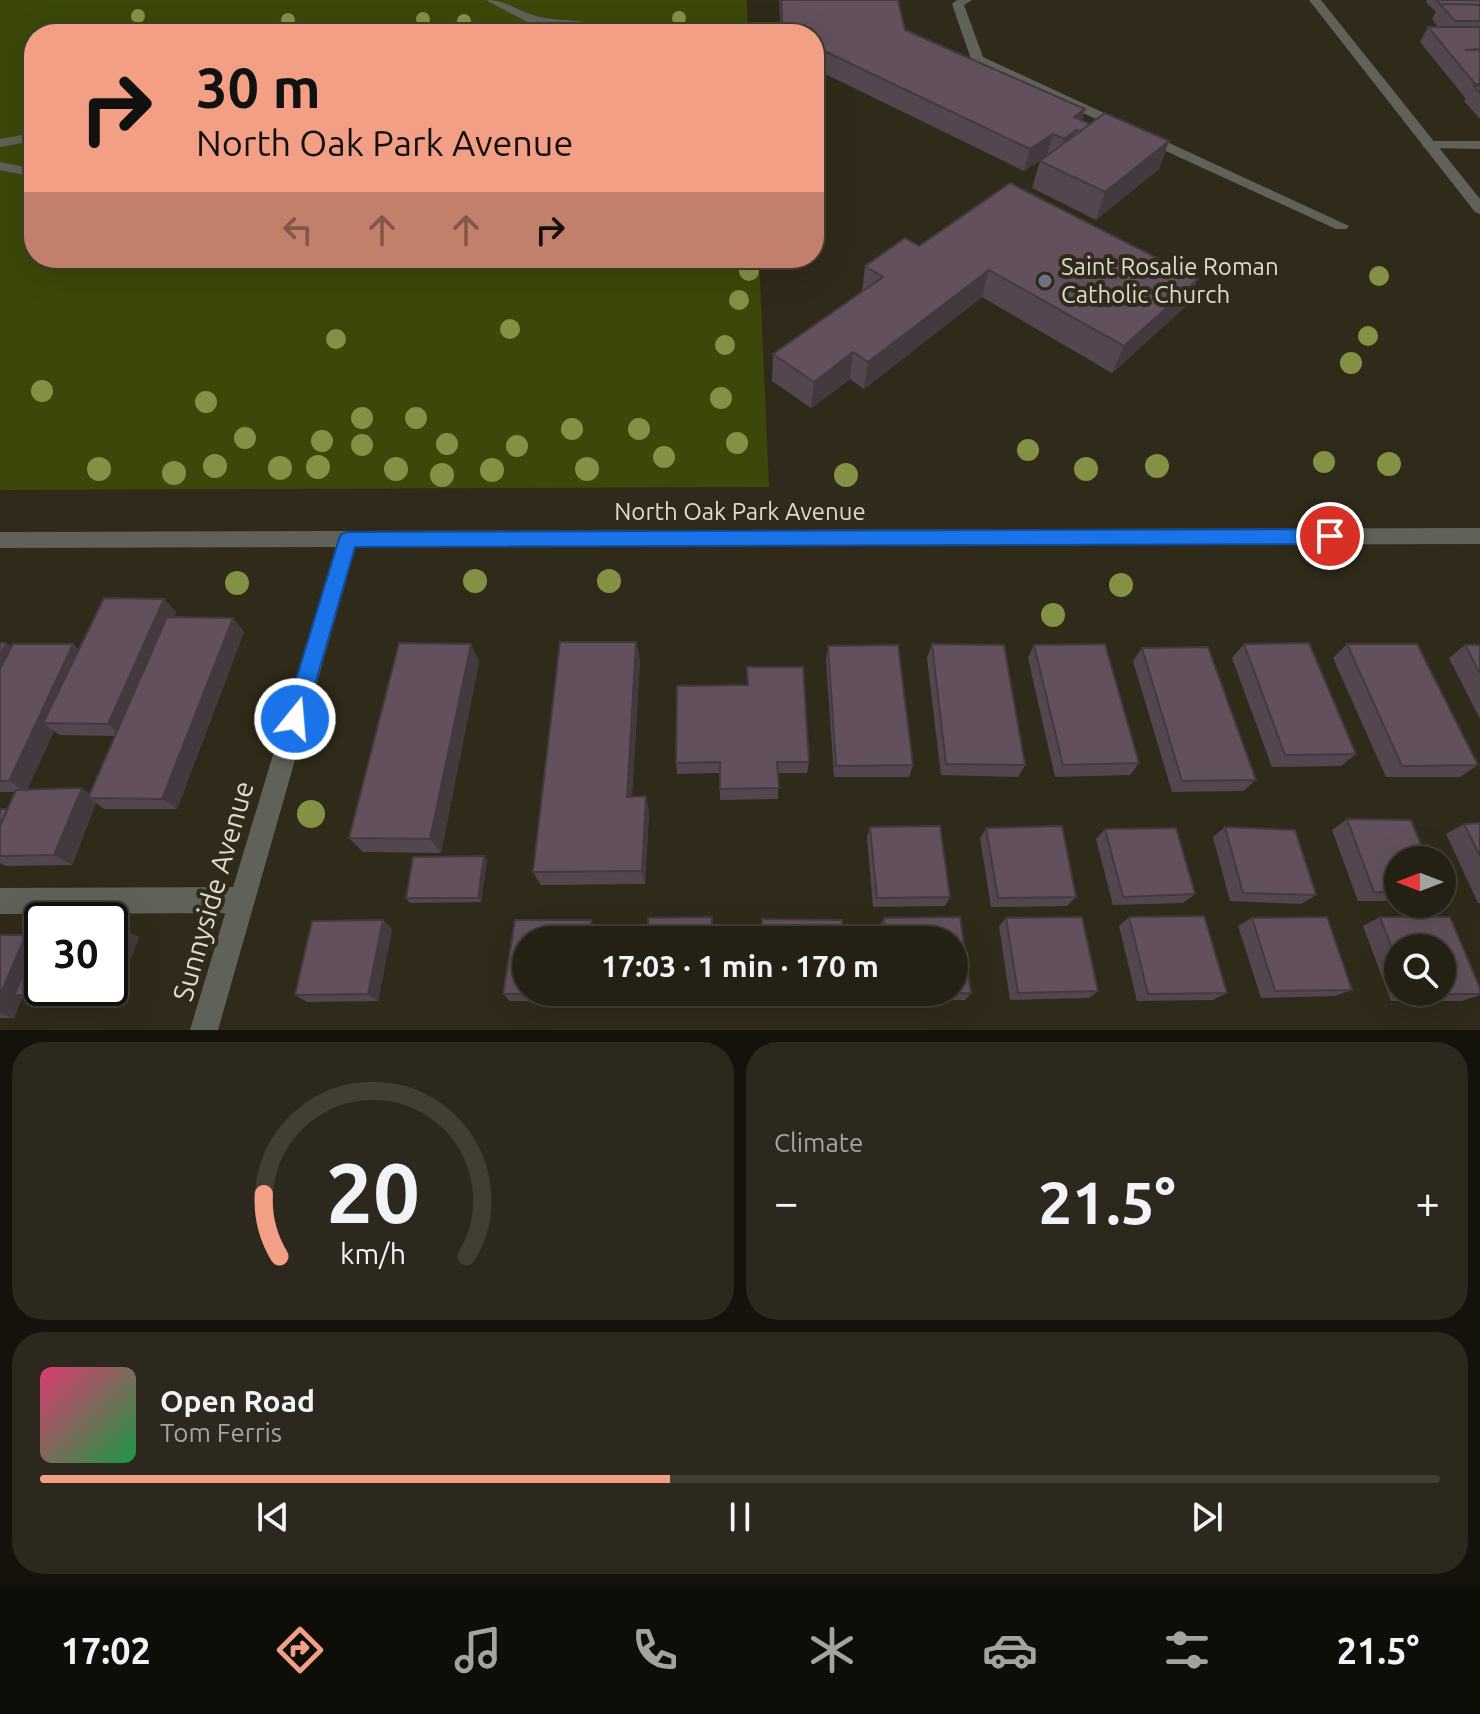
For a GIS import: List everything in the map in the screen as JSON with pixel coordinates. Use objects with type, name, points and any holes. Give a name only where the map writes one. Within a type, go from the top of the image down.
[{"type":"street","points":[[492,0],[531,19],[569,24]]},
{"type":"street","points":[[966,0],[958,4],[977,59],[1341,226]]},
{"type":"street","points":[[1315,0],[1480,209]]},
{"type":"street","points":[[0,143],[24,139]]},
{"type":"street","points":[[1429,145],[1480,145]]},
{"type":"street","points":[[0,166],[24,171]]},
{"type":"street","name":"North Oak Park Avenue","points":[[0,540],[1480,536]]},
{"type":"street","name":"Sunnyside Avenue","points":[[204,1030],[348,539]]},
{"type":"street","points":[[0,901],[241,900]]},
{"type":"green space","points":[[0,0],[747,0],[748,24],[24,24],[24,268],[759,268],[769,487],[0,490]]},
{"type":"building","points":[[781,0],[898,0],[905,30],[1085,109],[1074,117],[1090,124],[1064,139],[1053,134],[1030,149],[824,51],[824,24],[782,24]]},
{"type":"building","points":[[1436,0],[1480,0],[1480,5],[1440,4]]},
{"type":"building","points":[[1440,4],[1480,5],[1480,21],[1455,21]]},
{"type":"building","points":[[1428,27],[1480,27],[1480,49],[1465,50],[1480,50],[1480,84],[1475,84]]},
{"type":"building","points":[[1105,113],[1169,141],[1105,192],[1040,161]]},
{"type":"building","points":[[1010,183],[1198,279],[1124,346],[989,270],[868,362],[853,352],[814,382],[773,354],[883,277],[865,266],[905,238],[919,246]]},
{"type":"building","points":[[104,598],[164,599],[108,724],[43,723]]},
{"type":"building","points":[[167,617],[233,618],[162,799],[88,798]]},
{"type":"building","points":[[560,642],[636,642],[627,797],[646,796],[642,871],[533,872]]},
{"type":"building","points":[[399,643],[471,644],[430,839],[349,838]]},
{"type":"building","points":[[1309,643],[1356,754],[1285,755],[1244,644]]},
{"type":"building","points":[[13,644],[73,644],[9,781],[0,781],[0,669]]},
{"type":"building","points":[[932,644],[1004,645],[1025,765],[946,764]]},
{"type":"building","points":[[1105,644],[1139,763],[1063,765],[1034,645]]},
{"type":"building","points":[[1347,644],[1417,644],[1478,765],[1402,766]]},
{"type":"building","points":[[898,645],[913,765],[836,766],[828,646]]},
{"type":"building","points":[[1465,645],[1480,645],[1480,673]]},
{"type":"building","points":[[1208,647],[1256,780],[1182,781],[1142,648]]},
{"type":"building","points":[[747,667],[803,667],[809,762],[777,762],[779,788],[720,789],[720,762],[676,763],[677,686],[748,685]]},
{"type":"building","points":[[82,788],[54,855],[0,856],[0,826],[16,790]]},
{"type":"building","points":[[0,809],[7,809],[0,826]]},
{"type":"building","points":[[1347,819],[1411,820],[1421,846],[1384,846],[1384,892],[1374,892]]},
{"type":"building","points":[[1480,823],[1480,856],[1464,824]]},
{"type":"building","points":[[940,826],[950,897],[877,898],[870,827]]},
{"type":"building","points":[[1062,826],[1076,897],[998,898],[986,828]]},
{"type":"building","points":[[1225,827],[1295,830],[1316,895],[1243,893]]},
{"type":"building","points":[[1176,828],[1195,894],[1123,897],[1105,829]]},
{"type":"building","points":[[484,856],[478,898],[406,898],[413,857]]},
{"type":"building","points":[[1204,916],[1227,993],[1148,994],[1129,917]]},
{"type":"building","points":[[712,917],[712,926],[648,926],[648,918]]},
{"type":"building","points":[[960,917],[961,926],[885,926],[884,918]]},
{"type":"building","points":[[1082,917],[1098,991],[1018,993],[1006,918]]},
{"type":"building","points":[[1327,917],[1352,990],[1275,991],[1252,918]]},
{"type":"building","points":[[1380,917],[1450,918],[1480,994],[1456,994],[1456,934],[1387,934]]},
{"type":"building","points":[[762,919],[842,920],[842,926],[762,926]]},
{"type":"building","points":[[383,920],[368,994],[295,995],[312,921]]},
{"type":"building","points":[[515,920],[591,920],[590,926],[514,926]]},
{"type":"building","points":[[0,935],[24,935],[24,940],[0,995]]},
{"type":"building","points":[[512,938],[512,994],[503,994]]},
{"type":"building","points":[[24,972],[24,995],[14,995]]},
{"type":"place","name":"Saint Rosalie Roman Catholic Church","points":[[1045,281]]},
{"type":"route","points":[[295,719],[348,539],[1330,536]]}]
